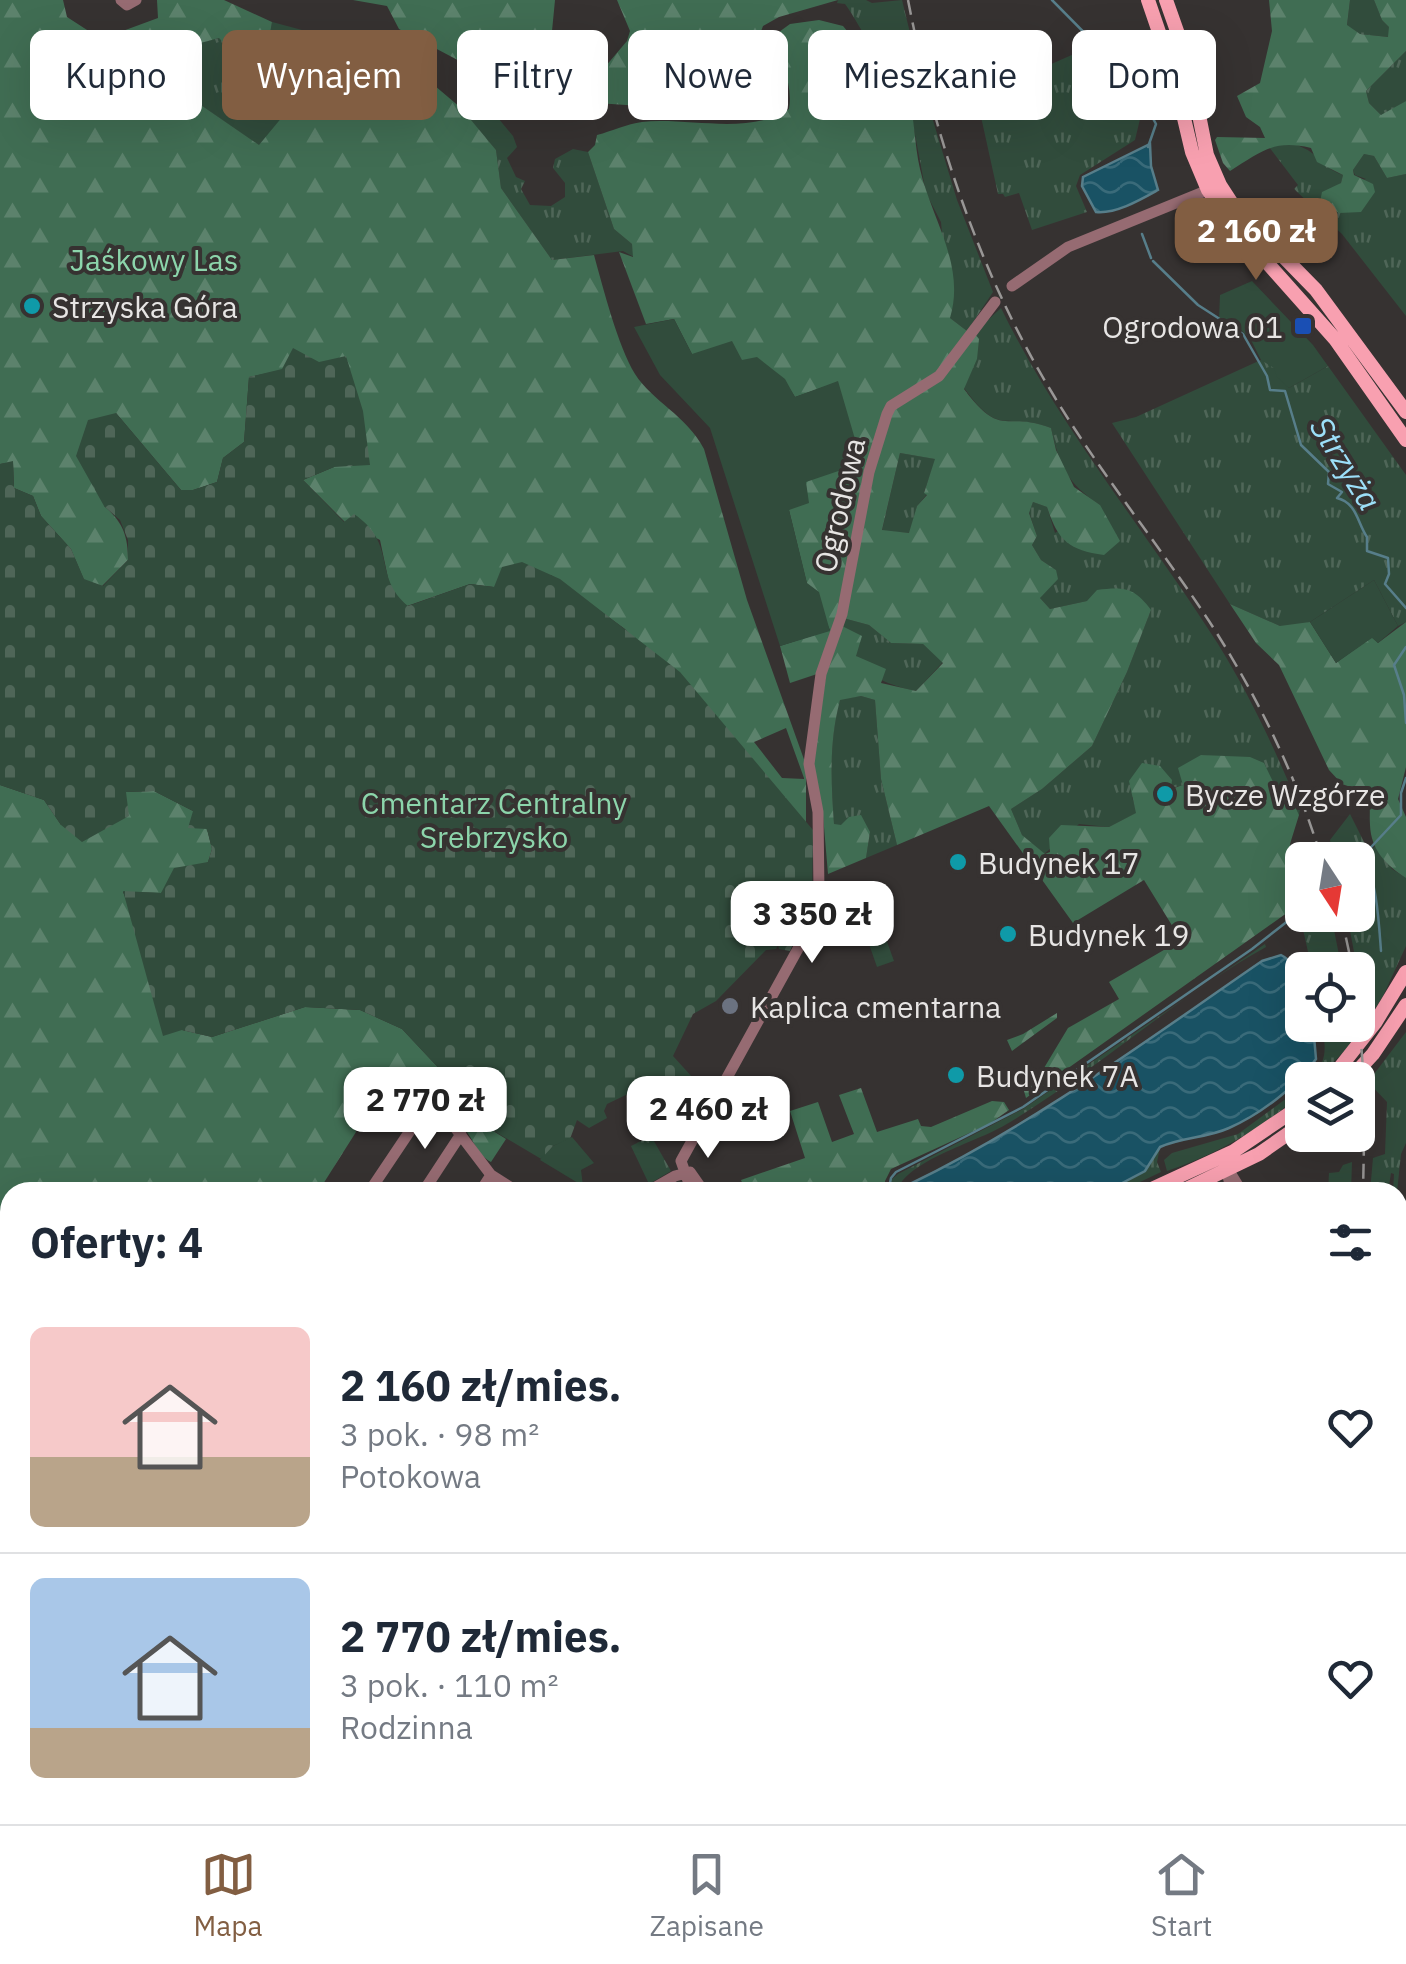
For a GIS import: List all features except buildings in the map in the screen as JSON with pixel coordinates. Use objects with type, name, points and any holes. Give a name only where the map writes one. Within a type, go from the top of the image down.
[{"type":"main road","points":[[1148,0],[1196,139],[1208,190],[1230,221],[1328,330],[1406,440]]},
{"type":"main road","points":[[1166,0],[1189,65],[1196,139],[1225,194],[1316,290],[1406,412]]},
{"type":"main road","points":[[1377,398],[1391,390]]},
{"type":"main road","points":[[1344,1062],[1375,1023],[1406,972]]},
{"type":"main road","points":[[1366,1062],[1406,1005]]},
{"type":"main road","points":[[1174,1182],[1225,1164],[1285,1118]]},
{"type":"main road","points":[[1196,1182],[1285,1133]]},
{"type":"street","points":[[121,0],[127,5],[136,0]]},
{"type":"street","points":[[1012,286],[1068,246],[1208,190]]},
{"type":"street","name":"Ogrodowa","points":[[683,1173],[681,1161],[687,1149],[816,915],[819,839],[810,764],[821,674],[842,614],[869,472],[887,414],[891,406],[939,376],[995,302]]},
{"type":"street","points":[[375,1182],[424,1110],[430,1110],[453,1125],[491,1175],[502,1182]]},
{"type":"street","points":[[430,1182],[461,1134]]},
{"type":"street","points":[[1225,1164],[1230,1182]]},
{"type":"street","points":[[1225,1164],[1236,1182]]},
{"type":"street","points":[[666,1182],[690,1172],[697,1182]]},
{"type":"street","points":[[683,1173],[686,1182]]},
{"type":"street","points":[[486,1182],[491,1175]]},
{"type":"green space","name":"Jaśkowy Las","points":[[0,0],[63,0],[67,17],[87,30],[30,30],[30,120],[202,120],[202,106],[259,145],[280,120],[437,120],[437,88],[457,105],[457,120],[471,120],[496,150],[501,188],[552,260],[594,255],[617,333],[635,374],[688,427],[704,449],[747,600],[806,765],[806,824],[625,629],[551,575],[494,587],[470,584],[407,606],[391,592],[380,540],[345,522],[303,480],[334,467],[319,362],[249,377],[244,442],[223,458],[217,482],[193,490],[181,490],[116,413],[104,506],[123,530],[128,560],[102,586],[84,580],[71,549],[41,516],[33,496],[14,488],[13,462],[0,464]],"holes":[[[786,728],[804,779],[782,778],[754,742]]]},
{"type":"green space","name":"Jaśkowy Las","points":[[157,0],[224,0],[272,22],[271,30],[222,30],[222,41],[219,38],[202,43],[202,30],[125,30],[158,18]]},
{"type":"green space","points":[[353,0],[555,0],[552,30],[457,30],[457,60],[437,49],[437,30],[401,30],[387,6]]},
{"type":"green space","points":[[617,0],[838,0],[779,17],[762,30],[630,30]]},
{"type":"green space","points":[[902,0],[909,30],[862,30],[845,4],[837,3]]},
{"type":"green space","points":[[1269,0],[1350,0],[1347,25],[1360,34],[1388,37],[1389,27],[1374,0],[1406,0],[1406,51],[1366,91],[1369,103],[1381,115],[1406,101],[1406,174],[1387,178],[1374,156],[1364,154],[1353,170],[1354,175],[1373,184],[1375,192],[1361,212],[1339,213],[1320,202],[1322,192],[1341,183],[1343,175],[1317,162],[1311,148],[1277,146],[1230,171],[1223,163],[1217,137],[1265,138],[1260,127],[1246,117],[1237,96],[1260,83],[1272,31]]},
{"type":"green space","points":[[1350,0],[1374,0],[1389,27],[1389,37],[1360,34],[1347,26]]},
{"type":"green space","points":[[819,20],[846,30],[808,30],[808,120],[913,120],[920,169],[954,279],[950,318],[967,331],[942,369],[892,400],[840,605],[817,674],[790,683],[780,646],[830,630],[807,584],[789,510],[806,482],[838,382],[795,397],[764,369],[736,360],[692,354],[674,319],[646,324],[619,252],[633,257],[632,244],[614,229],[588,152],[597,135],[636,123],[788,120],[788,30],[782,30],[790,24]]},
{"type":"green space","points":[[272,22],[302,30],[271,30]]},
{"type":"green space","points":[[219,38],[222,120],[202,106],[202,42]]},
{"type":"green space","points":[[628,38],[628,105],[608,104],[608,63]]},
{"type":"green space","points":[[1406,51],[1406,101],[1382,116],[1369,103],[1366,91]]},
{"type":"green space","points":[[1072,55],[1072,120],[1140,120],[1135,140],[1080,175],[1076,186],[1087,212],[1032,230],[1019,193],[1005,197],[998,194],[982,120],[1052,120],[1052,64]]},
{"type":"green space","points":[[222,120],[280,120],[260,146]]},
{"type":"green space","points":[[471,120],[500,120],[517,147],[507,158],[516,177],[525,181],[521,189],[530,205],[551,206],[565,197],[565,183],[553,168],[555,159],[573,149],[588,152],[614,229],[632,244],[634,257],[623,251],[552,260],[501,188],[496,150]]},
{"type":"green space","points":[[912,120],[933,120],[957,200],[993,292],[967,331],[950,318],[941,222],[926,193]]},
{"type":"green space","points":[[1289,143],[1308,150],[1343,175],[1341,183],[1330,190],[1366,179],[1353,170],[1364,154],[1374,156],[1387,178],[1406,174],[1406,316],[1342,234],[1294,189],[1298,185],[1269,147]]},
{"type":"green space","points":[[1252,281],[1328,366],[1289,388],[1274,368],[1261,360],[1240,329],[1219,318],[1220,295]]},
{"type":"green space","points":[[1001,308],[1077,438],[1230,664],[1272,746],[1300,809],[1299,815],[1282,791],[1259,773],[1231,761],[1202,755],[1184,785],[1132,797],[1137,813],[1109,827],[1079,824],[1044,854],[1022,835],[1011,809],[1042,789],[1092,746],[1151,610],[1087,601],[1050,609],[1040,598],[1056,570],[1041,560],[1032,545],[1037,536],[1029,512],[1033,502],[1047,507],[1055,533],[1100,505],[1066,473],[1051,428],[996,419],[964,388],[977,358],[974,333]]},
{"type":"green space","points":[[674,319],[692,354],[732,341],[742,360],[757,357],[785,379],[795,397],[838,381],[862,463],[806,482],[809,503],[789,510],[807,583],[819,592],[830,631],[780,646],[710,428],[660,375],[634,327]]},
{"type":"green space","points":[[974,333],[979,339],[977,359],[964,389],[996,419],[1051,428],[1056,450],[1074,487],[1100,505],[1120,541],[1104,555],[1073,547],[1061,536],[1047,507],[1033,502],[1029,513],[1037,536],[1032,545],[1041,560],[1056,570],[1058,579],[1040,598],[1050,609],[1087,601],[1097,590],[1121,589],[1134,593],[1151,610],[1092,746],[1042,789],[1011,809],[1022,835],[1045,854],[1050,852],[1049,838],[1061,825],[1109,827],[1136,813],[1129,781],[1142,763],[1160,766],[1172,780],[1171,789],[1183,785],[1178,768],[1201,755],[1250,757],[1264,763],[1276,788],[1293,802],[1299,815],[1291,842],[1285,842],[1285,914],[1026,1098],[1024,1091],[1035,1083],[1068,1028],[1119,999],[1109,982],[1181,940],[1144,880],[1073,923],[989,806],[897,845],[881,779],[875,700],[861,696],[840,700],[832,746],[832,792],[834,824],[841,825],[849,817],[861,815],[870,832],[866,858],[828,874],[823,815],[813,764],[827,668],[840,625],[862,636],[856,656],[886,669],[881,683],[916,691],[943,663],[923,644],[891,643],[869,625],[843,618],[873,468],[893,409],[910,400]],"holes":[[[900,453],[935,459],[924,493],[927,495],[917,506],[909,533],[882,530]]]},
{"type":"green space","name":"Cmentarz Centralny Srebrzysko","points":[[293,348],[319,362],[346,356],[363,411],[370,465],[334,467],[303,480],[344,522],[354,514],[367,525],[381,548],[397,595],[408,606],[470,584],[494,587],[502,567],[522,562],[560,579],[680,672],[813,830],[812,901],[790,951],[779,949],[778,945],[766,950],[716,1001],[693,1014],[673,1056],[693,1078],[667,1103],[661,1092],[643,1102],[632,1092],[607,1104],[607,1118],[589,1128],[577,1120],[570,1139],[553,1146],[543,1160],[482,1124],[447,1077],[402,1029],[360,1010],[305,1007],[212,1037],[182,1030],[163,1036],[123,891],[161,893],[174,868],[208,862],[212,849],[207,829],[188,828],[193,811],[154,791],[126,792],[129,816],[82,842],[61,825],[44,800],[0,785],[0,464],[13,461],[14,488],[33,496],[41,516],[71,549],[84,579],[103,586],[128,560],[128,540],[120,520],[104,506],[76,456],[88,420],[116,413],[181,490],[217,482],[223,458],[244,442],[249,377],[282,369]]},
{"type":"green space","points":[[1263,359],[1289,388],[1328,366],[1406,475],[1406,622],[1398,626],[1374,580],[1310,622],[1297,626],[1280,626],[1230,604],[1112,423],[1136,417]]},
{"type":"green space","points":[[900,453],[936,459],[924,492],[927,494],[917,506],[910,533],[882,531]]},
{"type":"green space","points":[[1374,580],[1398,626],[1378,643],[1372,638],[1336,663],[1310,622]]},
{"type":"green space","points":[[1230,604],[1280,626],[1310,622],[1336,663],[1372,637],[1378,643],[1406,622],[1406,767],[1398,799],[1406,817],[1406,878],[1377,849],[1365,792],[1342,784],[1329,770],[1279,665],[1256,643]]},
{"type":"green space","points":[[843,618],[869,625],[891,643],[923,644],[943,662],[916,691],[887,682],[868,670],[854,652],[840,625]]},
{"type":"green space","points":[[861,696],[875,700],[881,779],[897,845],[866,858],[870,832],[834,825],[832,793],[832,746],[840,699]]},
{"type":"green space","points":[[0,785],[44,800],[61,825],[126,792],[154,791],[193,811],[207,829],[212,849],[208,862],[161,893],[123,892],[182,1030],[212,1037],[305,1007],[360,1010],[402,1029],[447,1077],[482,1124],[506,1139],[491,1162],[462,1126],[445,1113],[390,1084],[371,1081],[360,1089],[348,1111],[356,1132],[324,1182],[0,1182]]},
{"type":"green space","points":[[1350,814],[1364,842],[1330,842]]},
{"type":"green space","points":[[1375,846],[1392,869],[1406,878],[1406,946],[1375,1008],[1375,952],[1354,952],[1350,932],[1375,932]]},
{"type":"green space","points":[[881,925],[894,961],[877,967],[864,930]]},
{"type":"green space","points":[[1304,932],[1334,932],[1338,952],[1308,952]]},
{"type":"green space","points":[[1265,944],[1266,947],[1203,986]]},
{"type":"green space","points":[[1196,991],[1005,1125],[927,1161],[902,1182],[891,1182],[898,1174],[1023,1109]]},
{"type":"green space","points":[[1057,1013],[1057,1018],[1012,1051],[1007,1040]]},
{"type":"green space","points":[[1406,1032],[1406,1143],[1398,1182],[1394,1182],[1391,1173],[1390,1182],[1371,1182],[1373,1158],[1385,1154],[1387,1102],[1375,1089],[1375,1073]]},
{"type":"green space","points":[[1324,1042],[1353,1042],[1334,1062],[1322,1062]]},
{"type":"green space","points":[[861,1088],[877,1132],[918,1119],[921,1126],[931,1127],[992,1101],[1004,1102],[1009,1110],[989,1124],[891,1169],[885,1182],[742,1182],[805,1158],[790,1111],[818,1102],[832,1142],[854,1134],[839,1095]]},
{"type":"green space","points":[[1285,1099],[1285,1107],[1255,1129],[1204,1157],[1167,1171],[1164,1160],[1172,1153],[1238,1134]]},
{"type":"green space","points":[[651,1136],[671,1171],[648,1182],[631,1146]]},
{"type":"green space","points":[[572,1137],[594,1163],[581,1170],[582,1182],[540,1160],[553,1146]]},
{"type":"green space","points":[[1160,1147],[1157,1162],[1161,1172],[1140,1182],[1124,1182],[1145,1171]]},
{"type":"green space","points":[[1352,1162],[1351,1182],[1329,1182],[1329,1173],[1339,1172],[1343,1165]]},
{"type":"water","points":[[1150,144],[1158,190],[1120,209],[1096,212],[1082,186],[1083,177]]},
{"type":"water","points":[[1281,955],[1285,958],[1285,1042],[1314,1042],[1316,1059],[1285,1062],[1285,1092],[1253,1116],[1221,1131],[1160,1147],[1145,1171],[1124,1182],[914,1182],[1002,1135],[1262,961]]},
{"type":"waterway","name":"Strzyża","points":[[1052,0],[1133,82],[1156,124],[1148,147]]},
{"type":"waterway","name":"Strzyża","points":[[1142,234],[1151,258]]},
{"type":"waterway","name":"Strzyża","points":[[1153,261],[1198,305],[1243,334],[1267,376],[1270,390],[1285,391],[1301,445],[1329,472],[1328,484],[1342,492],[1337,498],[1353,509],[1367,537],[1367,551],[1388,558],[1385,584],[1406,608]]},
{"type":"waterway","name":"Strzyża","points":[[1406,647],[1394,665],[1404,695],[1406,723]]},
{"type":"waterway","name":"Strzyża","points":[[1375,843],[1401,815],[1406,778]]},
{"type":"waterway","points":[[1375,896],[1381,951]]},
{"type":"waterway","name":"Strzyża","points":[[890,1182],[896,1172],[1023,1107],[1285,923]]},
{"type":"railway","points":[[908,0],[932,104],[963,205],[1004,303],[1072,425],[1209,621],[1243,678],[1274,736],[1316,842]]},
{"type":"railway","points":[[1345,932],[1349,952]]},
{"type":"railway","points":[[1361,1042],[1365,1095],[1363,1182]]},
{"type":"place","name":"Strzyska Góra","points":[[32,306]]},
{"type":"place","name":"Ogrodowa 01","points":[[1303,326]]},
{"type":"place","name":"Bycze Wzgórze","points":[[1165,794]]},
{"type":"place","name":"Budynek 17","points":[[958,862]]},
{"type":"place","name":"Budynek 19","points":[[1008,934]]},
{"type":"place","name":"Kaplica cmentarna","points":[[730,1006]]},
{"type":"place","name":"Budynek 7A","points":[[956,1075]]}]
